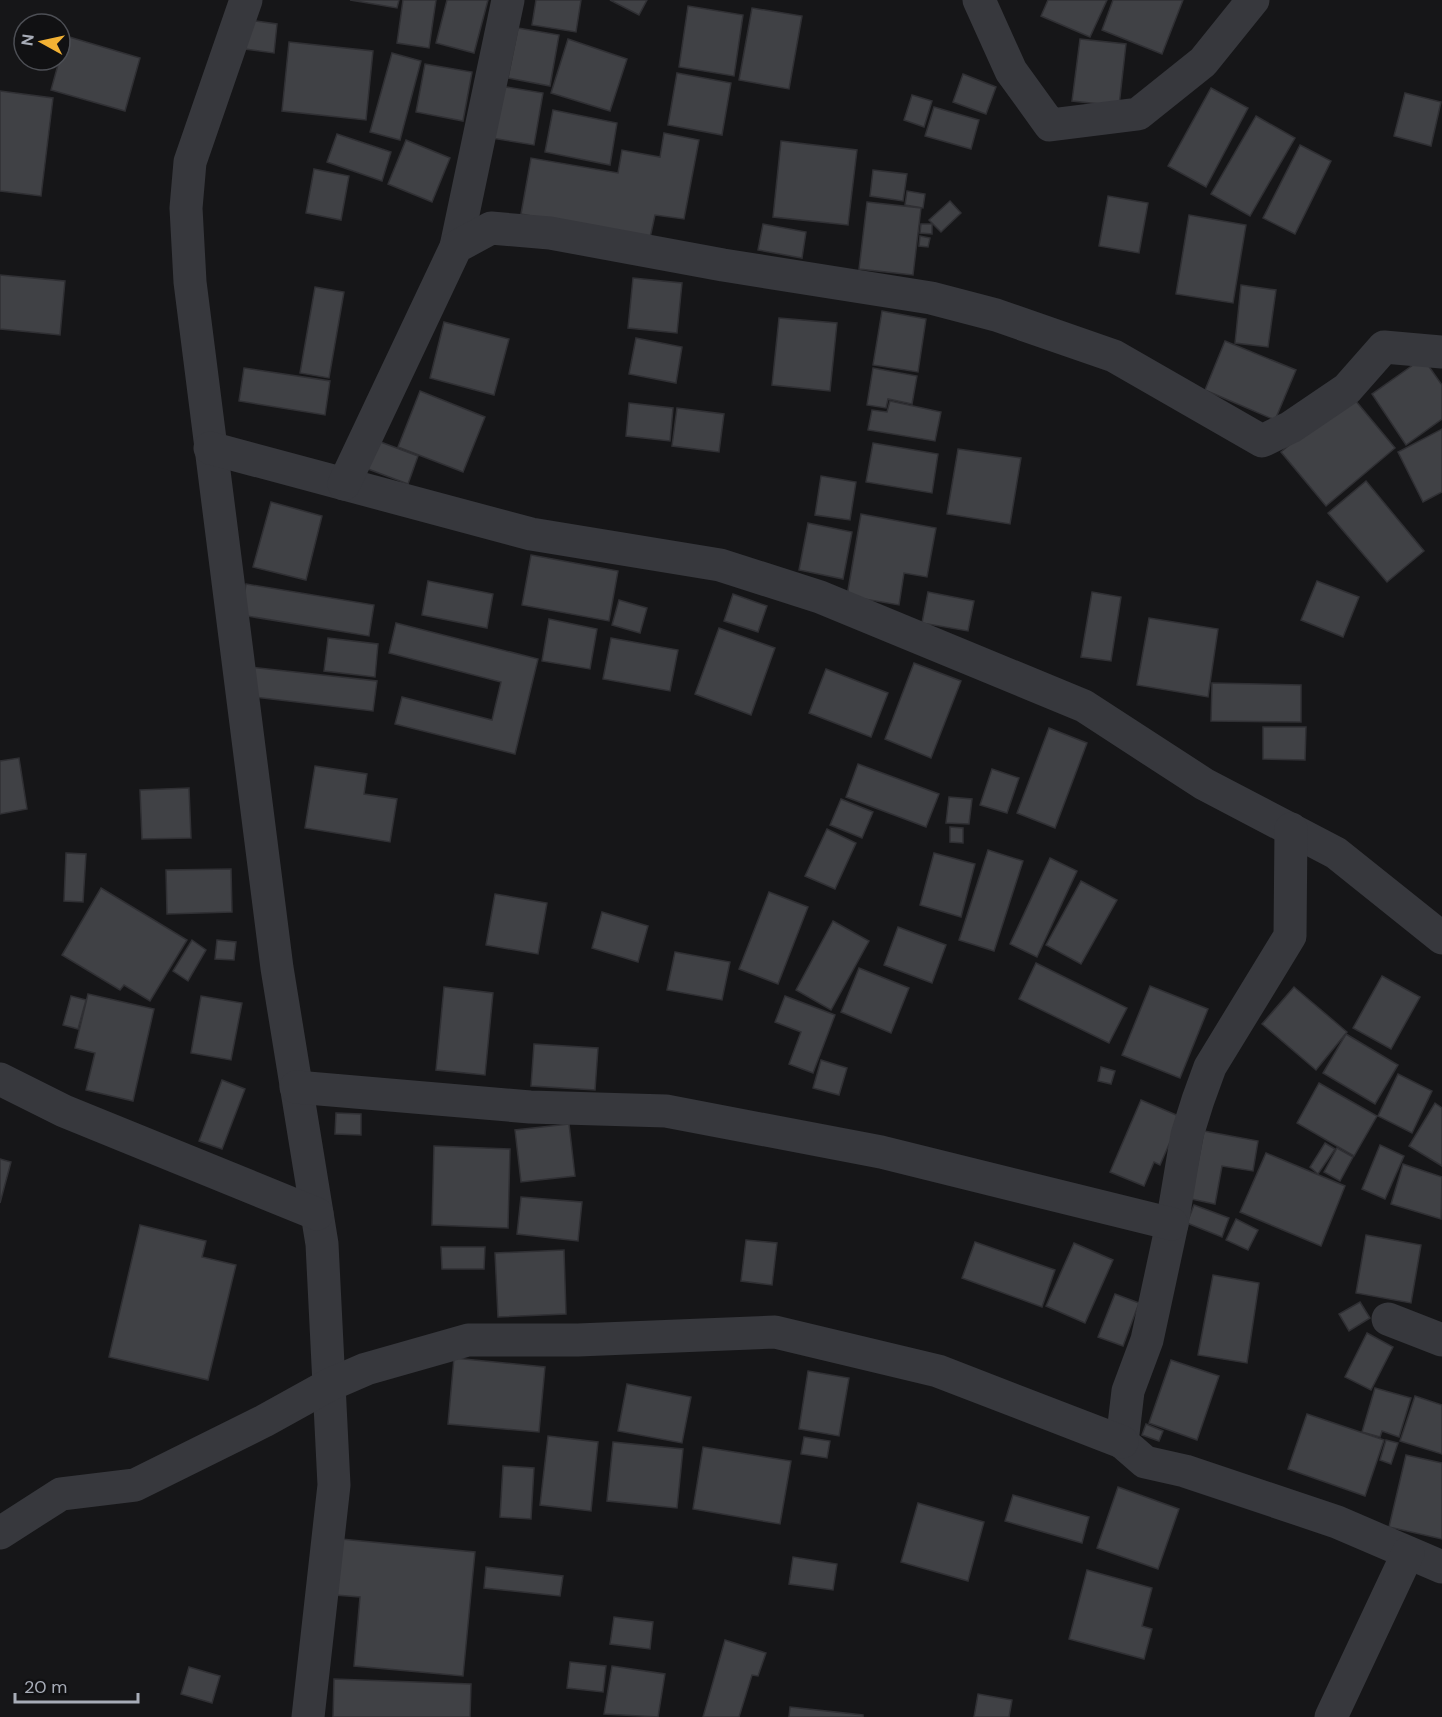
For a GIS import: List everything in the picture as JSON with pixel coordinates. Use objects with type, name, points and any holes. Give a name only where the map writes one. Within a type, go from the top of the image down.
[{"type":"street","points":[[246,0],[189,162],[186,208],[190,282],[277,968],[322,1244],[334,1485],[308,1717]]},
{"type":"street","points":[[344,484],[456,247],[508,0]]},
{"type":"street","points":[[979,0],[1011,71],[1050,125],[1138,114],[1203,62],[1253,0]]},
{"type":"street","points":[[456,247],[491,228],[549,232],[723,265],[931,298],[996,315],[1114,356],[1262,441],[1291,427],[1347,389],[1384,347],[1442,352]]},
{"type":"street","points":[[210,448],[531,534],[720,565],[820,597],[1084,706],[1204,784],[1336,853],[1442,938]]},
{"type":"street","points":[[1122,1442],[1128,1391],[1147,1340],[1172,1224],[1187,1135],[1210,1067],[1290,936],[1291,829]]},
{"type":"street","points":[[0,1079],[64,1111],[317,1214]]},
{"type":"street","points":[[296,1087],[530,1107],[666,1111],[881,1152],[1172,1224]]},
{"type":"street","points":[[1388,1319],[1442,1340]]},
{"type":"street","points":[[0,1533],[61,1494],[135,1485],[264,1421],[329,1385],[366,1369],[468,1340],[578,1340],[775,1332],[938,1371],[1122,1442],[1145,1462],[1185,1472],[1337,1522],[1442,1567]]},
{"type":"street","points":[[1331,1717],[1408,1553]]},
{"type":"building","points":[[350,0],[399,0],[397,8]]},
{"type":"building","points":[[403,0],[436,0],[429,48],[397,43]]},
{"type":"building","points":[[447,0],[488,0],[474,53],[436,43]]},
{"type":"building","points":[[536,0],[581,0],[576,32],[532,25]]},
{"type":"building","points":[[610,0],[647,0],[639,15]]},
{"type":"building","points":[[1048,0],[1107,0],[1090,37],[1041,16]]},
{"type":"building","points":[[1113,0],[1183,0],[1162,54],[1102,30]]},
{"type":"building","points":[[688,6],[743,15],[734,76],[679,67]]},
{"type":"building","points":[[752,8],[802,16],[789,89],[739,80]]},
{"type":"building","points":[[248,20],[277,24],[274,53],[245,49]]},
{"type":"building","points":[[518,28],[559,35],[550,86],[508,78]]},
{"type":"building","points":[[72,38],[140,58],[125,111],[51,90],[56,72],[72,72]]},
{"type":"building","points":[[568,39],[627,59],[610,111],[551,93]]},
{"type":"building","points":[[1080,39],[1126,44],[1119,106],[1072,101]]},
{"type":"building","points":[[289,42],[373,51],[366,120],[282,111]]},
{"type":"building","points":[[392,53],[421,61],[400,140],[370,132]]},
{"type":"building","points":[[425,64],[472,72],[463,121],[416,112]]},
{"type":"building","points":[[677,73],[731,83],[722,135],[668,125]]},
{"type":"building","points":[[963,74],[996,87],[986,114],[953,102]]},
{"type":"building","points":[[500,86],[543,93],[534,145],[491,138]]},
{"type":"building","points":[[1211,88],[1248,108],[1206,187],[1168,166]]},
{"type":"building","points":[[0,91],[53,98],[41,196],[0,191]]},
{"type":"building","points":[[1405,93],[1441,102],[1431,146],[1394,136]]},
{"type":"building","points":[[912,95],[932,101],[924,127],[904,120]]},
{"type":"building","points":[[934,107],[979,120],[971,149],[925,136]]},
{"type":"building","points":[[553,110],[617,123],[610,165],[545,152]]},
{"type":"building","points":[[1256,116],[1295,138],[1250,216],[1211,194]]},
{"type":"building","points":[[664,133],[699,140],[684,219],[655,215],[650,238],[521,214],[531,158],[618,173],[622,150],[660,157]]},
{"type":"building","points":[[337,134],[391,152],[382,181],[327,162]]},
{"type":"building","points":[[406,140],[450,158],[432,202],[388,184]]},
{"type":"building","points":[[781,141],[857,150],[848,225],[773,217]]},
{"type":"building","points":[[1300,145],[1331,161],[1295,234],[1263,218]]},
{"type":"building","points":[[314,169],[349,176],[341,220],[306,213]]},
{"type":"building","points":[[873,170],[907,174],[903,201],[870,196]]},
{"type":"building","points":[[907,191],[925,194],[923,208],[905,205]]},
{"type":"building","points":[[1108,196],[1148,203],[1139,253],[1099,246]]},
{"type":"building","points":[[950,201],[961,213],[941,232],[929,220]]},
{"type":"building","points":[[867,202],[921,208],[913,275],[859,269]]},
{"type":"building","points":[[1189,215],[1246,225],[1233,303],[1176,294]]},
{"type":"building","points":[[763,224],[806,232],[802,258],[758,250]]},
{"type":"building","points":[[921,224],[932,224],[932,234],[920,233]]},
{"type":"building","points":[[920,236],[930,238],[928,247],[919,246]]},
{"type":"building","points":[[0,275],[65,281],[60,335],[0,329]]},
{"type":"building","points":[[633,278],[682,283],[677,333],[628,328]]},
{"type":"building","points":[[1241,285],[1276,290],[1268,347],[1235,343]]},
{"type":"building","points":[[315,287],[344,292],[329,378],[300,373]]},
{"type":"building","points":[[882,311],[926,319],[918,372],[873,365]]},
{"type":"building","points":[[779,318],[837,323],[830,391],[772,385]]},
{"type":"building","points":[[444,322],[509,339],[494,395],[430,378]]},
{"type":"building","points":[[636,338],[682,347],[676,383],[629,374]]},
{"type":"building","points":[[1225,341],[1296,370],[1275,420],[1205,390]]},
{"type":"building","points":[[1423,358],[1442,385],[1442,419],[1406,445],[1372,394]]},
{"type":"building","points":[[244,368],[330,381],[325,415],[239,401]]},
{"type":"building","points":[[873,368],[917,376],[912,404],[888,399],[886,408],[867,405]]},
{"type":"building","points":[[420,391],[485,417],[463,472],[398,447]]},
{"type":"building","points":[[1350,394],[1395,448],[1326,506],[1281,452]]},
{"type":"building","points":[[890,401],[941,412],[935,441],[868,430],[872,410],[887,412]]},
{"type":"building","points":[[629,403],[673,408],[670,441],[626,436]]},
{"type":"building","points":[[677,408],[724,414],[719,452],[672,446]]},
{"type":"building","points":[[1442,429],[1442,492],[1423,502],[1398,452]]},
{"type":"building","points":[[370,438],[418,456],[408,484],[360,466]]},
{"type":"building","points":[[873,443],[938,454],[932,493],[866,482]]},
{"type":"building","points":[[958,449],[1021,458],[1010,524],[947,514]]},
{"type":"building","points":[[821,476],[856,482],[850,520],[815,515]]},
{"type":"building","points":[[1366,481],[1424,551],[1387,582],[1328,513]]},
{"type":"building","points":[[271,502],[322,516],[306,580],[253,567]]},
{"type":"building","points":[[861,514],[936,528],[927,577],[904,573],[899,605],[847,596]]},
{"type":"building","points":[[808,523],[852,532],[843,579],[799,570]]},
{"type":"building","points":[[531,555],[618,571],[609,621],[522,605]]},
{"type":"building","points":[[428,581],[493,594],[487,628],[422,615]]},
{"type":"building","points":[[1317,581],[1359,597],[1343,637],[1301,620]]},
{"type":"building","points":[[246,584],[374,605],[369,636],[241,615]]},
{"type":"building","points":[[928,592],[974,601],[968,631],[922,623]]},
{"type":"building","points":[[1092,592],[1121,597],[1111,661],[1081,657]]},
{"type":"building","points":[[733,594],[767,606],[758,632],[724,621]]},
{"type":"building","points":[[619,600],[647,608],[640,633],[612,625]]},
{"type":"building","points":[[1149,618],[1218,629],[1208,697],[1137,685]]},
{"type":"building","points":[[549,619],[597,629],[590,669],[542,661]]},
{"type":"building","points":[[396,623],[538,659],[515,754],[395,724],[402,697],[492,720],[501,682],[389,653]]},
{"type":"building","points":[[719,628],[775,648],[751,715],[695,694]]},
{"type":"building","points":[[328,638],[378,644],[375,677],[324,671]]},
{"type":"building","points":[[611,638],[678,650],[670,691],[603,679]]},
{"type":"building","points":[[914,663],[961,681],[931,758],[885,739]]},
{"type":"building","points":[[250,667],[377,681],[373,711],[246,696]]},
{"type":"building","points":[[826,669],[888,693],[871,737],[809,713]]},
{"type":"building","points":[[1212,683],[1301,685],[1301,722],[1211,721]]},
{"type":"building","points":[[1263,727],[1306,727],[1305,760],[1263,759]]},
{"type":"building","points":[[1049,728],[1087,743],[1055,828],[1017,813]]},
{"type":"building","points":[[19,758],[27,809],[0,814],[0,761]]},
{"type":"building","points":[[858,764],[939,794],[926,827],[846,797]]},
{"type":"building","points":[[315,766],[367,774],[364,794],[397,799],[390,842],[305,828]]},
{"type":"building","points":[[992,769],[1019,778],[1007,813],[980,805]]},
{"type":"building","points":[[189,788],[191,838],[142,839],[140,790]]},
{"type":"building","points":[[949,797],[972,799],[969,824],[946,823]]},
{"type":"building","points":[[841,799],[873,812],[862,838],[830,825]]},
{"type":"building","points":[[950,827],[963,828],[963,843],[950,842]]},
{"type":"building","points":[[827,829],[856,843],[835,889],[805,876]]},
{"type":"building","points":[[988,850],[1023,861],[994,951],[959,940]]},
{"type":"building","points":[[66,853],[86,854],[83,902],[64,901]]},
{"type":"building","points":[[934,853],[975,864],[961,917],[920,905]]},
{"type":"building","points":[[1050,858],[1077,871],[1037,957],[1010,944]]},
{"type":"building","points":[[231,869],[232,912],[167,914],[166,870]]},
{"type":"building","points":[[1081,881],[1117,900],[1081,964],[1046,945]]},
{"type":"building","points":[[101,888],[187,940],[150,1001],[124,985],[120,990],[62,955]]},
{"type":"building","points":[[769,892],[808,907],[778,984],[739,969]]},
{"type":"building","points":[[495,894],[547,903],[538,954],[486,945]]},
{"type":"building","points":[[602,912],[648,926],[638,962],[592,948]]},
{"type":"building","points":[[833,921],[869,941],[831,1010],[796,990]]},
{"type":"building","points":[[898,927],[946,945],[932,983],[884,965]]},
{"type":"building","points":[[192,940],[206,950],[188,981],[173,971]]},
{"type":"building","points":[[217,940],[236,942],[234,960],[215,959]]},
{"type":"building","points":[[675,952],[730,962],[722,1000],[667,990]]},
{"type":"building","points":[[1036,963],[1127,1008],[1109,1043],[1019,999]]},
{"type":"building","points":[[859,968],[909,988],[891,1033],[841,1012]]},
{"type":"building","points":[[1382,976],[1420,997],[1391,1049],[1353,1028]]},
{"type":"building","points":[[1150,986],[1208,1009],[1180,1078],[1122,1055]]},
{"type":"building","points":[[444,987],[493,993],[485,1075],[436,1070]]},
{"type":"building","points":[[1294,987],[1347,1032],[1316,1070],[1262,1024]]},
{"type":"building","points":[[88,994],[154,1009],[133,1101],[86,1090],[95,1053],[75,1048]]},
{"type":"building","points":[[71,996],[86,1000],[78,1029],[63,1025]]},
{"type":"building","points":[[201,996],[242,1003],[231,1060],[191,1053]]},
{"type":"building","points":[[785,996],[835,1015],[813,1073],[789,1064],[801,1032],[775,1022]]},
{"type":"building","points":[[1346,1034],[1398,1065],[1375,1104],[1323,1073]]},
{"type":"building","points":[[534,1044],[598,1048],[595,1090],[531,1086]]},
{"type":"building","points":[[821,1060],[847,1068],[839,1095],[813,1088]]},
{"type":"building","points":[[1101,1067],[1115,1071],[1111,1084],[1098,1081]]},
{"type":"building","points":[[1398,1074],[1432,1091],[1412,1133],[1378,1116]]},
{"type":"building","points":[[222,1080],[245,1089],[222,1149],[199,1141]]},
{"type":"building","points":[[1319,1083],[1377,1116],[1354,1156],[1297,1123]]},
{"type":"building","points":[[1141,1100],[1181,1117],[1160,1165],[1154,1162],[1144,1186],[1110,1172]]},
{"type":"building","points":[[1435,1103],[1442,1108],[1442,1166],[1409,1146]]},
{"type":"building","points":[[336,1113],[361,1114],[361,1135],[335,1134]]},
{"type":"building","points":[[569,1124],[575,1176],[521,1182],[515,1130]]},
{"type":"building","points":[[1204,1131],[1258,1141],[1253,1171],[1222,1166],[1215,1204],[1191,1199]]},
{"type":"building","points":[[1325,1143],[1335,1149],[1318,1174],[1310,1167]]},
{"type":"building","points":[[1380,1145],[1404,1156],[1385,1199],[1362,1189]]},
{"type":"building","points":[[434,1146],[510,1149],[508,1228],[432,1225]]},
{"type":"building","points":[[1337,1148],[1353,1157],[1340,1181],[1324,1172]]},
{"type":"building","points":[[1266,1153],[1345,1186],[1321,1246],[1240,1212]]},
{"type":"building","points":[[0,1159],[11,1162],[0,1203]]},
{"type":"building","points":[[1403,1164],[1442,1177],[1441,1219],[1391,1204]]},
{"type":"building","points":[[521,1197],[582,1202],[578,1241],[517,1234]]},
{"type":"building","points":[[1194,1205],[1229,1218],[1222,1237],[1187,1223]]},
{"type":"building","points":[[1236,1219],[1258,1230],[1248,1250],[1226,1240]]},
{"type":"building","points":[[140,1225],[206,1241],[202,1257],[236,1265],[208,1380],[109,1357]]},
{"type":"building","points":[[1366,1235],[1421,1245],[1411,1303],[1356,1293]]},
{"type":"building","points":[[746,1240],[777,1243],[772,1285],[741,1281]]},
{"type":"building","points":[[975,1242],[1055,1270],[1042,1307],[962,1278]]},
{"type":"building","points":[[1074,1243],[1113,1260],[1085,1323],[1046,1306]]},
{"type":"building","points":[[441,1247],[485,1247],[484,1269],[442,1269]]},
{"type":"building","points":[[564,1250],[566,1314],[498,1317],[495,1253]]},
{"type":"building","points":[[1213,1275],[1259,1283],[1247,1363],[1198,1355]]},
{"type":"building","points":[[1115,1294],[1139,1303],[1123,1346],[1098,1337]]},
{"type":"building","points":[[1360,1302],[1370,1318],[1349,1331],[1339,1314]]},
{"type":"building","points":[[1367,1333],[1393,1347],[1371,1390],[1345,1377]]},
{"type":"building","points":[[454,1358],[545,1367],[539,1432],[448,1424]]},
{"type":"building","points":[[1171,1360],[1219,1376],[1197,1440],[1149,1423]]},
{"type":"building","points":[[808,1371],[849,1378],[839,1436],[799,1429]]},
{"type":"building","points":[[627,1384],[691,1397],[682,1443],[618,1431]]},
{"type":"building","points":[[1375,1388],[1411,1398],[1399,1437],[1382,1431],[1380,1437],[1362,1432]]},
{"type":"building","points":[[1415,1396],[1442,1405],[1442,1454],[1400,1441]]},
{"type":"building","points":[[1307,1414],[1384,1440],[1365,1496],[1288,1469]]},
{"type":"building","points":[[1146,1424],[1163,1431],[1159,1441],[1142,1435]]},
{"type":"building","points":[[548,1436],[598,1442],[591,1511],[540,1505]]},
{"type":"building","points":[[804,1437],[830,1441],[827,1458],[801,1454]]},
{"type":"building","points":[[1386,1440],[1398,1443],[1391,1464],[1380,1460]]},
{"type":"building","points":[[613,1442],[683,1449],[677,1508],[607,1501]]},
{"type":"building","points":[[703,1447],[791,1461],[780,1524],[693,1509]]},
{"type":"building","points":[[1406,1455],[1442,1463],[1442,1539],[1389,1527]]},
{"type":"building","points":[[503,1466],[534,1468],[531,1519],[500,1517]]},
{"type":"building","points":[[1118,1487],[1179,1509],[1158,1569],[1097,1548]]},
{"type":"building","points":[[1013,1495],[1089,1517],[1082,1543],[1005,1521]]},
{"type":"building","points":[[918,1503],[984,1522],[968,1581],[901,1562]]},
{"type":"building","points":[[341,1539],[475,1552],[463,1676],[354,1666],[360,1597],[335,1595]]},
{"type":"building","points":[[793,1557],[837,1564],[833,1590],[789,1584]]},
{"type":"building","points":[[486,1567],[563,1576],[560,1596],[484,1588]]},
{"type":"building","points":[[1087,1570],[1152,1588],[1142,1626],[1152,1629],[1144,1659],[1069,1639]]},
{"type":"building","points":[[614,1617],[653,1622],[650,1649],[610,1644]]},
{"type":"building","points":[[725,1640],[766,1653],[758,1676],[752,1675],[739,1717],[703,1717]]},
{"type":"building","points":[[570,1662],[606,1666],[603,1692],[567,1688]]},
{"type":"building","points":[[612,1666],[665,1674],[658,1717],[604,1714]]},
{"type":"building","points":[[189,1667],[220,1676],[212,1703],[181,1694]]},
{"type":"building","points":[[334,1679],[471,1684],[470,1717],[333,1717]]},
{"type":"building","points":[[978,1694],[1012,1700],[1009,1717],[974,1717]]},
{"type":"building","points":[[790,1707],[863,1715],[863,1717],[789,1717]]}]
